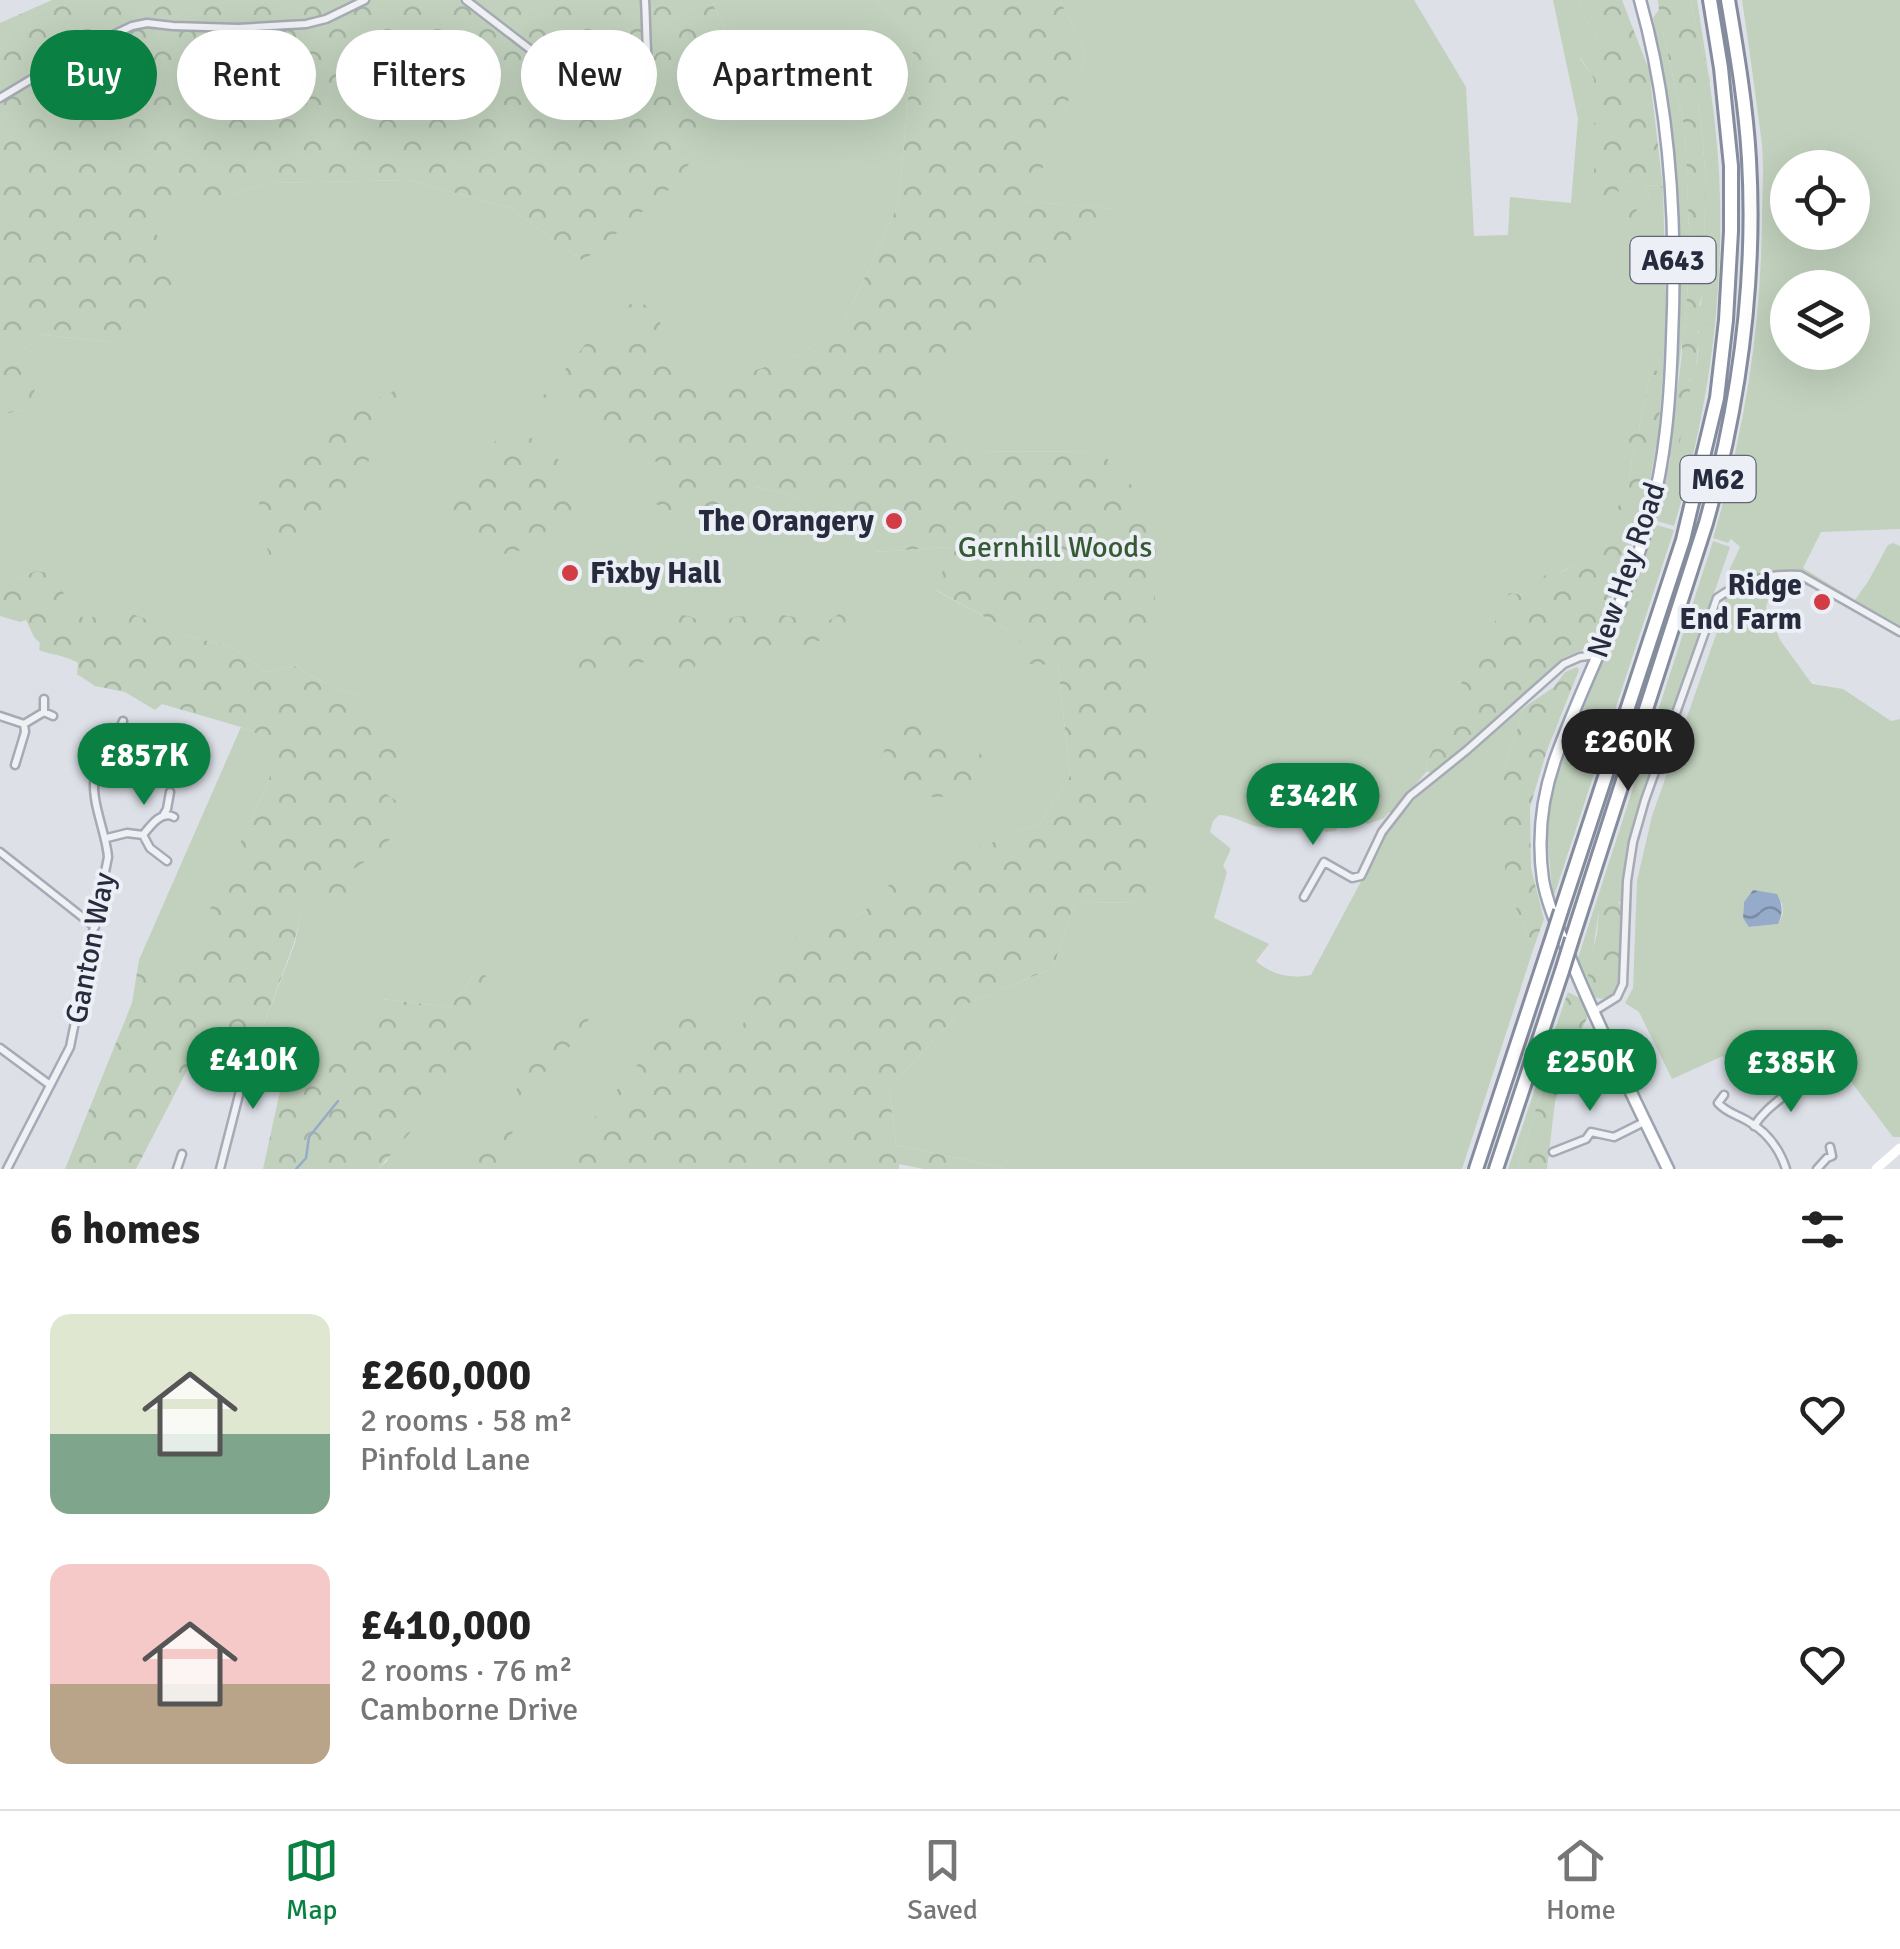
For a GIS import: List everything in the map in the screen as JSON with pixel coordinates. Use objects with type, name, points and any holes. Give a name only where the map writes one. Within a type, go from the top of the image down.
[{"type":"highway","name":"M62","points":[[1476,1169],[1683,540],[1717,398],[1726,320],[1731,166],[1710,0]]},
{"type":"highway","name":"M62","points":[[1496,1169],[1706,523],[1735,403],[1744,326],[1750,199],[1740,67],[1728,0]]},
{"type":"main road","name":"New Hey Road","points":[[1640,0],[1658,78],[1669,163],[1673,245],[1667,429],[1657,490],[1638,554],[1550,773],[1540,840],[1550,908],[1593,1012],[1668,1169]]},
{"type":"main road","points":[[1876,1169],[1900,1148]]},
{"type":"street","points":[[0,98],[75,52],[132,26],[146,23],[238,28],[306,24],[326,20],[365,0]]},
{"type":"street","points":[[466,0],[604,107],[620,110],[640,102],[648,88],[646,0]]},
{"type":"street","points":[[1593,1012],[1613,1001],[1621,991],[1633,842],[1717,598],[1749,580],[1800,575],[1900,632]]},
{"type":"street","points":[[1304,897],[1324,862],[1352,878],[1360,876],[1382,832],[1410,796],[1564,664],[1597,655]]},
{"type":"street","points":[[44,699],[44,712]]},
{"type":"street","points":[[44,712],[53,716]]},
{"type":"street","points":[[0,716],[24,724],[44,712]]},
{"type":"street","name":"Ganton Way","points":[[7,1169],[70,1047],[108,858],[94,778],[98,763],[123,721]]},
{"type":"street","points":[[15,765],[24,724]]},
{"type":"street","points":[[119,733],[144,746],[173,752],[188,749],[193,741],[204,748]]},
{"type":"street","points":[[143,835],[164,815],[170,792]]},
{"type":"street","points":[[164,815],[174,817]]},
{"type":"street","points":[[106,838],[127,833],[143,835]]},
{"type":"street","points":[[143,835],[150,848],[167,862]]},
{"type":"street","points":[[0,852],[95,927]]},
{"type":"street","points":[[0,1048],[50,1085]]},
{"type":"street","points":[[220,1169],[242,1082],[233,1080]]},
{"type":"street","points":[[1754,1126],[1770,1106],[1801,1081]]},
{"type":"street","points":[[1724,1096],[1718,1103],[1722,1108],[1754,1126],[1775,1145],[1786,1169]]},
{"type":"street","points":[[1553,1152],[1586,1139],[1592,1132],[1614,1137],[1645,1122]]},
{"type":"street","points":[[1817,1169],[1832,1156],[1830,1147]]},
{"type":"street","points":[[178,1169],[182,1154]]},
{"type":"street","points":[[0,1164],[7,1169]]},
{"type":"green space","points":[[52,0],[711,0],[725,30],[677,30],[677,120],[715,120],[678,182],[583,261],[510,208],[409,180],[269,183],[146,218],[192,290],[111,342],[44,335],[23,350],[40,377],[27,409],[0,415],[0,23]]},
{"type":"green space","points":[[711,0],[877,0],[906,30],[725,30]]},
{"type":"green space","name":"Gernhill Woods","points":[[877,0],[1060,0],[1086,54],[1039,178],[1025,201],[1113,209],[998,328],[945,334],[947,367],[912,394],[968,452],[1100,451],[1133,487],[1156,542],[1149,902],[1074,903],[1053,968],[967,1004],[889,1089],[896,1145],[1008,1169],[924,1169],[899,1164],[899,1169],[552,1169],[685,1007],[732,1045],[787,940],[862,914],[891,883],[1041,823],[1070,776],[1058,665],[1028,664],[1018,635],[936,590],[951,547],[874,552],[886,519],[757,487],[731,517],[693,509],[688,524],[642,495],[661,463],[621,452],[610,424],[540,400],[594,334],[639,344],[620,304],[651,305],[695,391],[797,356],[843,325],[898,205],[914,38]]},
{"type":"green space","points":[[1060,0],[1414,0],[1466,87],[1474,236],[1508,235],[1510,197],[1571,203],[1578,119],[1553,0],[1580,0],[1581,13],[1598,35],[1580,58],[1594,79],[1594,124],[1606,129],[1594,156],[1594,199],[1613,196],[1613,176],[1629,182],[1633,179],[1634,222],[1639,205],[1649,211],[1645,186],[1663,188],[1663,372],[1650,371],[1644,405],[1639,409],[1642,416],[1628,490],[1585,562],[1524,595],[1509,593],[1426,765],[1427,771],[1384,818],[1368,824],[1341,816],[1336,831],[1325,832],[1308,807],[1293,802],[1283,806],[1277,825],[1255,826],[1219,815],[1210,832],[1230,848],[1214,918],[1269,944],[1256,961],[1268,970],[1289,976],[1311,975],[1388,831],[1423,790],[1526,706],[1503,769],[1514,904],[1534,947],[1462,1169],[1008,1169],[896,1145],[889,1089],[967,1004],[1053,968],[1074,903],[1149,902],[1100,451],[968,452],[911,394],[944,334],[1112,209],[1025,201],[1039,177],[1086,54]]},
{"type":"green space","points":[[1580,0],[1622,0],[1649,70],[1663,188],[1645,186],[1650,212],[1639,206],[1634,223],[1628,222],[1631,192],[1636,188],[1633,180],[1613,177],[1619,191],[1594,200],[1594,156],[1605,130],[1594,124],[1594,79],[1580,57],[1598,35],[1581,13]]},
{"type":"green space","points":[[1658,0],[1690,0],[1710,81],[1698,106],[1706,182],[1701,207],[1705,210],[1704,237],[1709,247],[1699,305],[1707,311],[1707,324],[1698,332],[1702,338],[1695,376],[1689,378],[1688,409],[1673,461],[1669,457],[1690,256],[1685,130],[1663,33],[1655,29],[1653,18],[1659,10]]},
{"type":"green space","points":[[1690,0],[1697,0],[1709,75]]},
{"type":"green space","points":[[1742,0],[1900,0],[1900,529],[1821,532],[1803,568],[1855,600],[1888,545],[1900,546],[1900,638],[1828,595],[1798,582],[1784,579],[1772,589],[1766,607],[1780,640],[1812,684],[1843,689],[1891,721],[1900,719],[1900,1137],[1893,1137],[1812,1030],[1735,1086],[1723,1056],[1672,1079],[1639,1012],[1625,1003],[1633,988],[1637,881],[1652,816],[1724,612],[1726,577],[1740,547],[1731,539],[1728,543],[1713,538],[1734,460],[1749,381],[1761,261],[1762,147]],"holes":[[[1753,890],[1782,903],[1783,914],[1778,924],[1750,927],[1743,918],[1744,902]]]},
{"type":"green space","points":[[1655,29],[1663,33],[1685,130],[1690,256],[1678,377],[1677,202],[1669,115]]},
{"type":"green space","points":[[908,32],[914,38],[908,101]]},
{"type":"green space","points":[[1710,82],[1719,174],[1719,281],[1703,405],[1674,526],[1657,521],[1670,459],[1675,460],[1698,352],[1703,294],[1700,289],[1708,255],[1705,210],[1701,207],[1706,181],[1698,105]]},
{"type":"green space","points":[[703,120],[906,120],[898,205],[843,325],[797,356],[695,392],[651,306],[610,424],[661,463],[687,523],[693,509],[731,517],[757,487],[887,519],[875,552],[951,547],[937,591],[1018,635],[1058,665],[1070,776],[1041,823],[892,883],[862,914],[788,940],[732,1046],[686,1008],[552,1169],[378,1169],[387,1161],[477,971],[450,1007],[381,999],[305,1064],[261,1032],[295,943],[314,843],[363,698],[308,675],[297,666],[267,672],[232,648],[115,608],[85,621],[36,571],[0,580],[0,415],[27,409],[23,350],[44,335],[111,342],[145,218],[269,183],[409,180],[510,208],[583,261]]},
{"type":"green space","points":[[1653,370],[1663,372],[1647,498],[1592,646],[1563,658],[1441,766],[1431,773],[1427,771],[1426,765],[1477,647],[1486,640],[1509,593],[1523,595],[1532,582],[1585,561],[1628,490],[1633,452],[1627,437],[1639,429],[1639,409],[1644,405]]},
{"type":"green space","points":[[419,380],[421,391],[380,426],[363,478],[322,532],[275,567],[255,520],[268,467],[322,423]]},
{"type":"green space","points":[[502,433],[527,436],[539,445],[557,444],[557,459],[569,464],[561,491],[583,519],[577,531],[552,541],[546,530],[529,548],[506,554],[446,533],[455,484]]},
{"type":"green space","points":[[1656,525],[1674,530],[1553,899],[1547,835],[1553,786]]},
{"type":"green space","points":[[1713,541],[1730,547],[1632,830],[1622,907],[1619,901],[1599,911],[1588,980],[1578,958]]},
{"type":"green space","points":[[36,571],[48,573],[85,621],[114,607],[232,648],[267,672],[297,666],[308,675],[363,698],[365,715],[373,725],[410,743],[413,754],[392,776],[385,793],[408,809],[403,820],[380,849],[339,877],[336,882],[343,885],[351,882],[362,886],[340,907],[333,894],[324,892],[303,904],[294,943],[261,1032],[305,1063],[381,999],[450,1007],[477,971],[491,979],[467,1068],[378,1169],[263,1169],[282,1082],[198,1049],[136,1169],[65,1169],[132,1003],[139,960],[178,979],[282,744],[241,727],[162,704],[155,710],[125,692],[95,686],[77,674],[78,663],[39,650],[40,643],[26,620],[0,616],[0,580]]},
{"type":"green space","points":[[671,614],[723,621],[737,616],[758,618],[777,614],[830,620],[839,614],[846,617],[845,626],[829,638],[782,651],[770,646],[762,653],[728,656],[719,644],[711,641],[698,652],[690,676],[674,675],[660,659],[634,664],[617,675],[599,668],[581,682],[567,676],[574,649],[582,638],[602,627],[614,630],[625,622],[648,630],[657,619]]},
{"type":"green space","points":[[1577,667],[1530,807],[1531,868],[1544,919],[1534,947],[1514,904],[1499,844],[1503,769],[1526,706],[1554,687],[1565,672]]},
{"type":"green space","points":[[888,714],[897,715],[931,736],[933,750],[944,741],[978,750],[982,765],[994,774],[993,785],[967,794],[934,797],[902,795],[876,787],[875,772],[885,749],[882,739],[887,730],[883,724]]},
{"type":"green space","points":[[241,727],[283,744],[178,980],[139,960]]},
{"type":"green space","points":[[1611,893],[1622,907],[1618,988],[1600,999],[1595,997],[1588,980],[1588,968],[1599,911]]},
{"type":"green space","points":[[605,984],[608,988],[576,1038],[557,1062],[537,1076],[535,1096],[493,1169],[469,1169],[533,1059],[546,1048],[551,1035],[575,1005]]},
{"type":"green space","points":[[1568,992],[1580,998],[1589,1014],[1570,1054],[1555,1102],[1547,1169],[1518,1169],[1564,1019]]},
{"type":"green space","points":[[1565,1000],[1565,1019],[1518,1169],[1508,1169]]},
{"type":"water","points":[[1753,890],[1777,894],[1782,909],[1778,924],[1749,927],[1743,918],[1744,902]]},
{"type":"waterway","points":[[296,1169],[306,1158],[309,1137],[338,1101]]},
{"type":"place","name":"The Orangery","points":[[894,521]]},
{"type":"place","name":"Fixby Hall","points":[[570,573]]},
{"type":"place","name":"Ridge End Farm","points":[[1822,602]]}]
